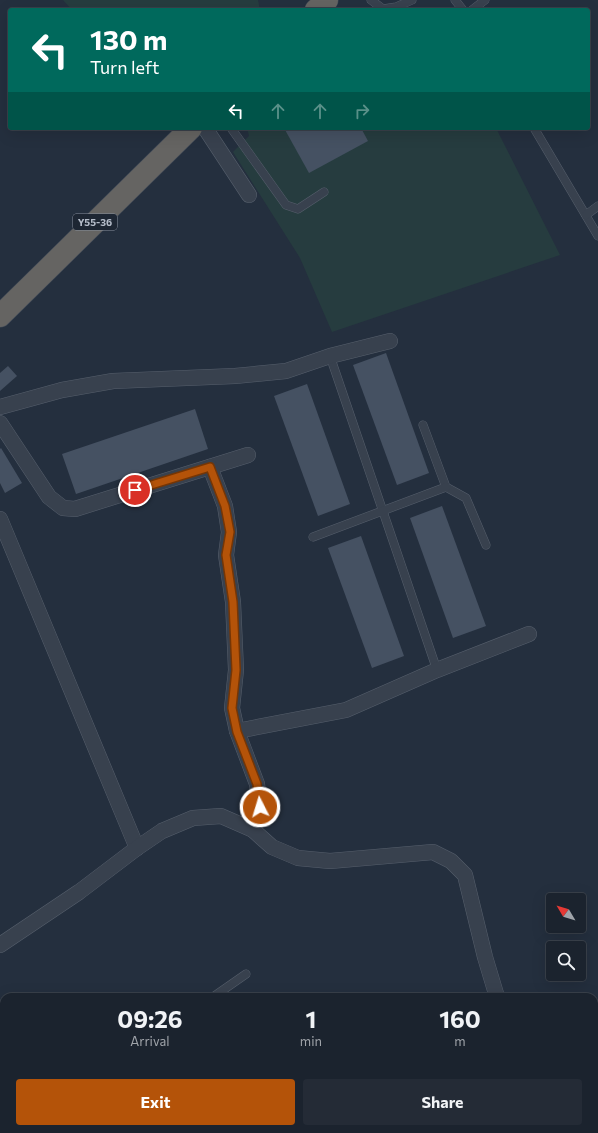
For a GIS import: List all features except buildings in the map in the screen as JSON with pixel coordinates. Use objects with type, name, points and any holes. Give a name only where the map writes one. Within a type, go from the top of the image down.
[{"type":"highway","points":[[318,8],[327,0]]},
{"type":"highway","name":"Y55-36","points":[[0,316],[189,130]]},
{"type":"street","points":[[206,130],[249,195]]},
{"type":"street","points":[[0,407],[62,390],[113,382],[235,376],[286,371],[330,356],[390,341]]},
{"type":"street","points":[[0,423],[49,497],[63,508],[75,509],[248,455]]},
{"type":"street","points":[[210,467],[225,506],[230,532],[226,555],[233,602],[236,670],[232,708],[237,732],[257,784],[260,807],[253,830]]},
{"type":"street","points":[[0,519],[137,848]]},
{"type":"street","points":[[237,732],[346,710],[437,670],[529,634]]},
{"type":"street","points":[[0,946],[78,892],[162,830],[193,818],[220,816],[253,830],[272,847],[298,858],[330,860],[433,852],[451,861],[466,875],[496,993]]},
{"type":"lane","points":[[372,0],[382,8]]},
{"type":"lane","points":[[396,8],[412,0]]},
{"type":"lane","points":[[455,0],[461,8]]},
{"type":"lane","points":[[475,8],[485,0]]},
{"type":"lane","points":[[232,130],[286,205],[298,209],[324,192]]},
{"type":"lane","points":[[535,130],[598,236]]},
{"type":"lane","points":[[586,215],[598,206]]},
{"type":"lane","points":[[330,356],[437,670]]},
{"type":"lane","points":[[423,426],[446,486],[466,498],[486,545]]},
{"type":"lane","points":[[313,537],[446,486]]},
{"type":"lane","points":[[220,993],[246,974]]},
{"type":"green space","points":[[63,0],[258,0],[260,8],[70,8]]},
{"type":"green space","points":[[248,130],[497,130],[560,255],[332,332],[300,258],[233,152],[249,136]]},
{"type":"route","points":[[135,490],[210,467],[225,506],[230,532],[226,555],[233,602],[236,670],[232,708],[237,732],[257,784],[260,807]]}]
